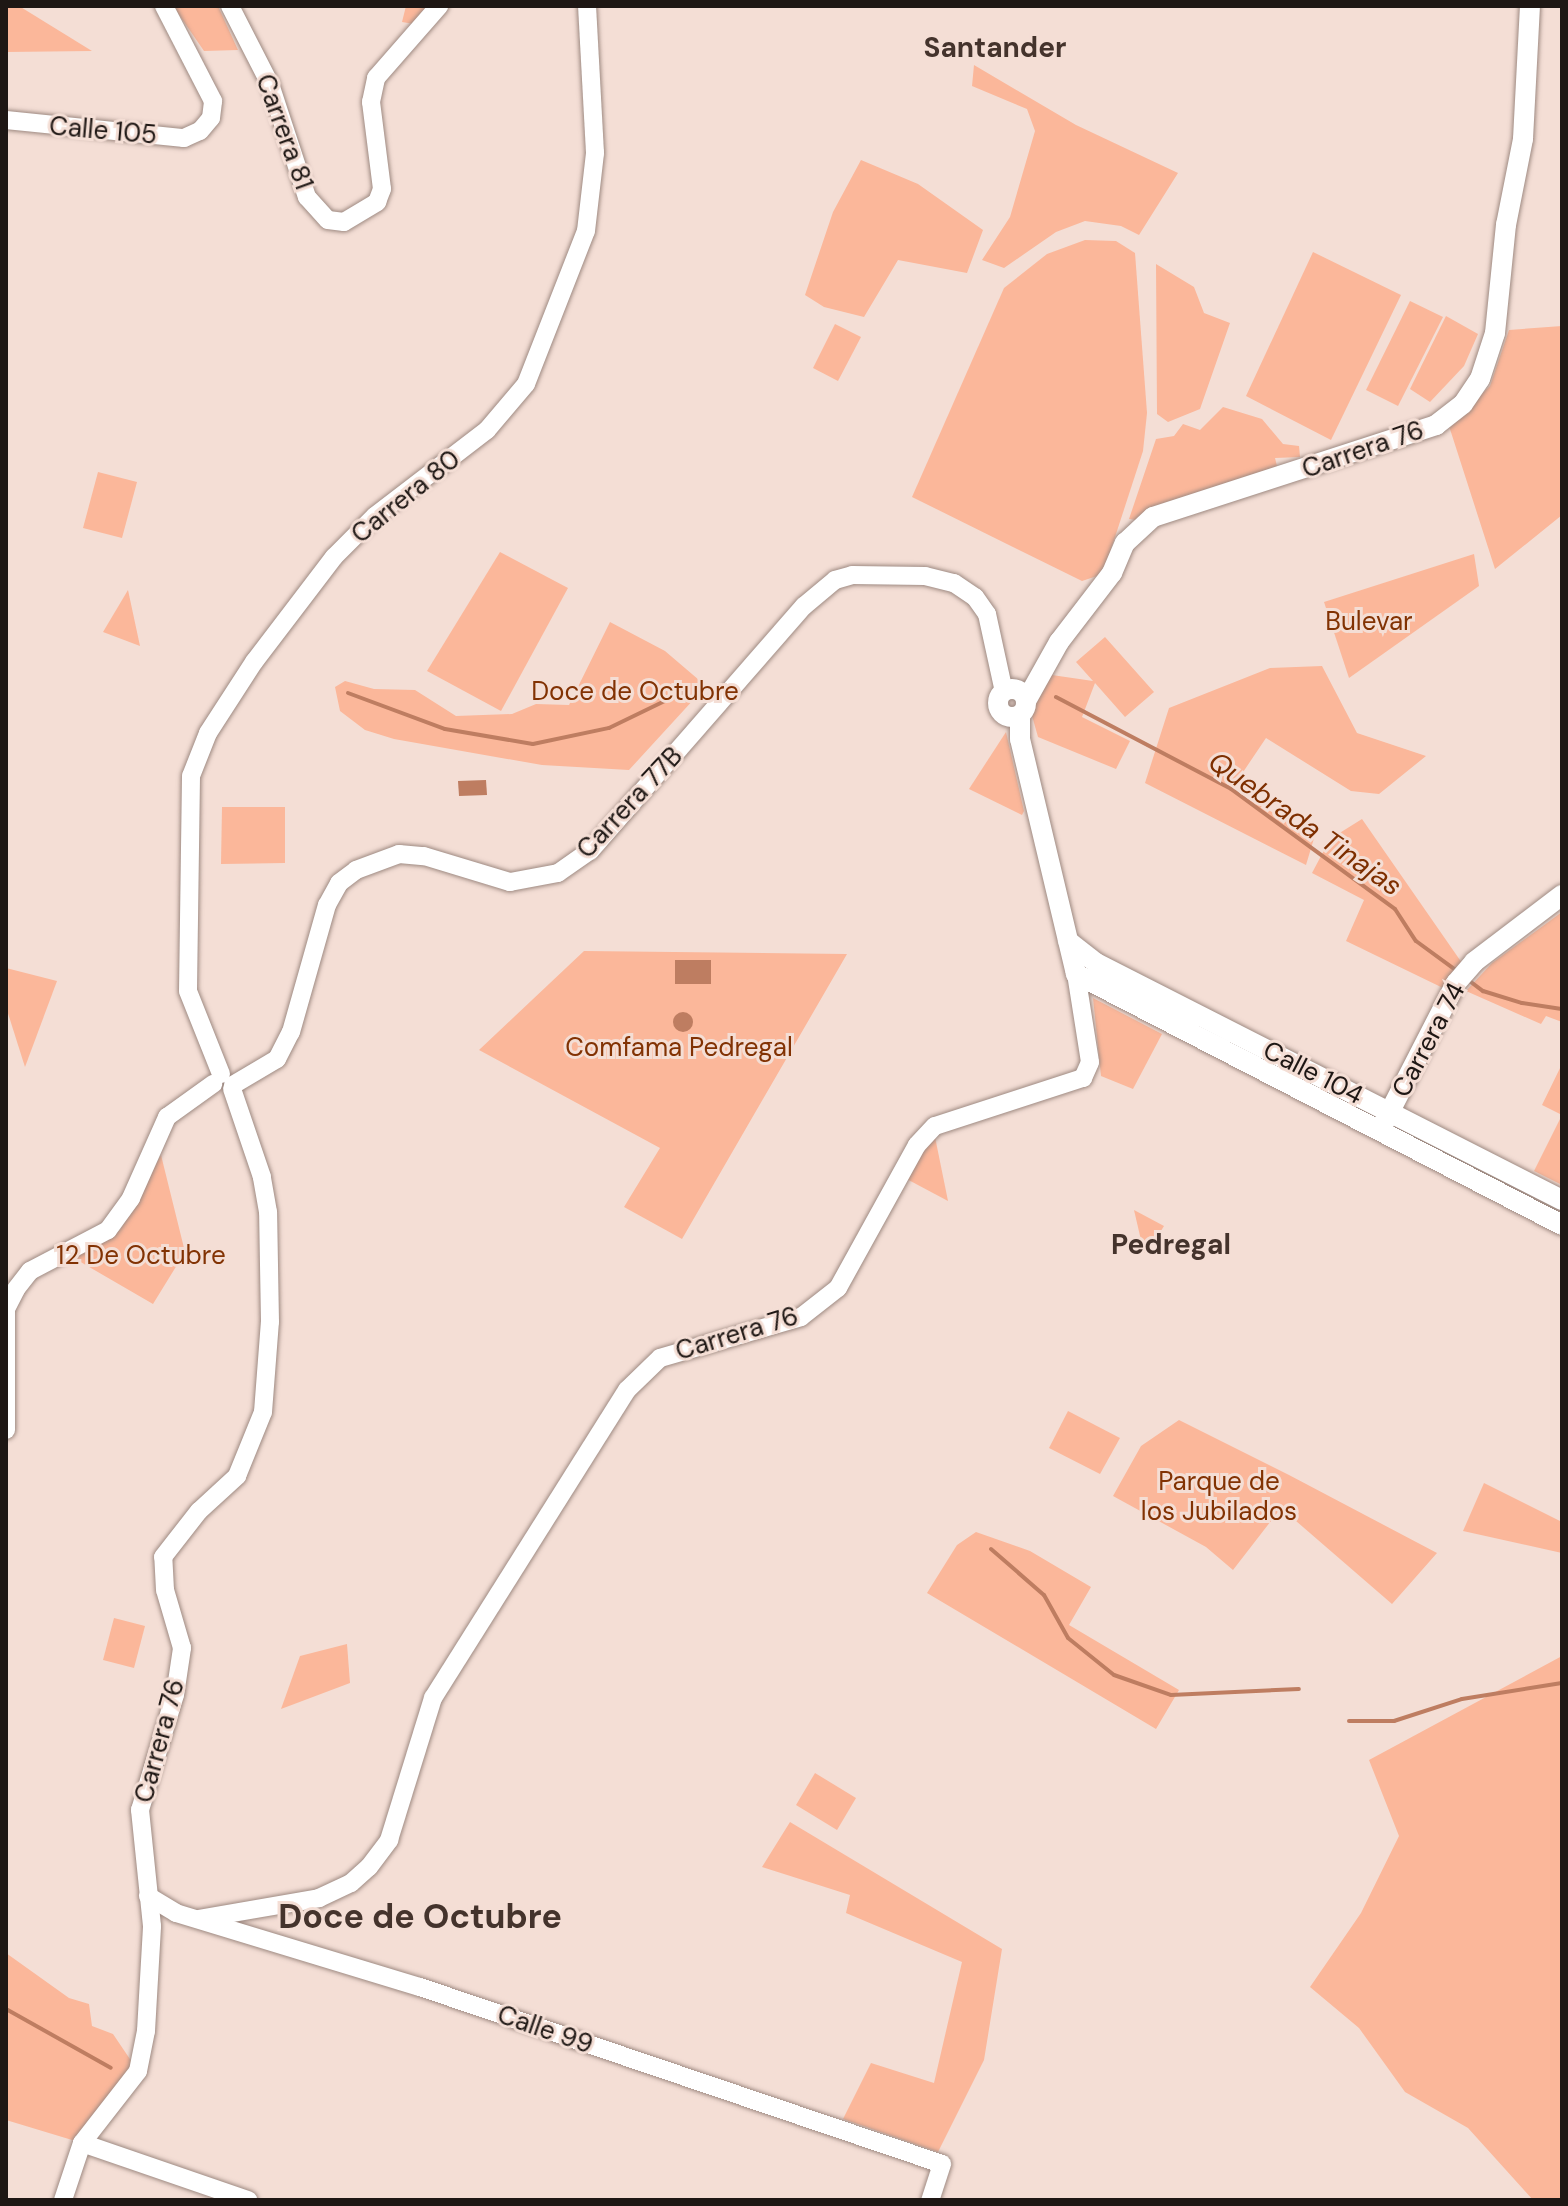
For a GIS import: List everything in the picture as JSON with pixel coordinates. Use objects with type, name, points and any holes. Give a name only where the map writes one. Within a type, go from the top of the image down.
[{"type":"main road","name":"Carrera 76","points":[[1076,974],[1020,739],[1016,695],[1112,573],[1125,543],[1153,517],[1436,425],[1463,404],[1480,379],[1495,333],[1506,225],[1523,139],[1530,6]]},
{"type":"main road","name":"Carrera 74","points":[[1379,1132],[1456,983],[1474,962],[1562,895]]},
{"type":"main road","name":"Calle 104","points":[[1068,941],[1096,963],[1562,1200]]},
{"type":"main road","name":"Calle 104","points":[[1076,974],[1562,1225]]},
{"type":"street","name":"Calle 105","points":[[6,120],[184,138],[200,131],[211,118],[213,101],[164,6]]},
{"type":"street","name":"Carrera 81","points":[[230,6],[270,84],[307,197],[328,220],[344,222],[377,202],[382,189],[371,102],[376,78],[439,6]]},
{"type":"street","name":"Carrera 80","points":[[223,1082],[188,991],[191,776],[208,733],[254,662],[334,557],[375,516],[487,430],[526,384],[583,246],[593,191],[587,6]]},
{"type":"street","name":"Carrera 77B","points":[[223,1082],[257,1073],[277,1059],[291,1032],[327,905],[339,883],[356,870],[399,854],[424,856],[510,882],[558,873],[590,851],[804,606],[835,580],[852,575],[925,576],[954,583],[975,597],[987,614],[1016,695]]},
{"type":"street","name":"Carrera 76","points":[[198,1919],[319,1898],[351,1883],[369,1867],[389,1840],[433,1698],[610,1412],[660,1358],[801,1317],[838,1288],[917,1145],[935,1126],[1087,1074],[1090,1062],[1076,974]]},
{"type":"street","points":[[6,1430],[6,1309],[16,1289],[30,1271],[108,1230],[131,1198],[167,1117],[193,1095],[223,1082]]},
{"type":"street","name":"Carrera 76","points":[[63,2200],[82,2143],[138,2071],[151,1994],[148,1896],[140,1810],[175,1695],[182,1648],[165,1590],[163,1557],[199,1511],[237,1476],[263,1412],[267,1388],[268,1212],[262,1177],[238,1109],[223,1082]]},
{"type":"street","points":[[707,1364],[708,1345],[715,1342]]},
{"type":"street","name":"Calle 99","points":[[148,1896],[176,1913],[420,1987],[942,2164],[930,2200]]},
{"type":"street","points":[[82,2143],[248,2200]]},
{"type":"green space","points":[[6,6],[19,6],[92,51],[6,52]]},
{"type":"green space","points":[[173,6],[218,6],[238,50],[204,51]]},
{"type":"green space","points":[[406,6],[431,6],[414,24],[402,22]]},
{"type":"green space","points":[[974,65],[1076,125],[1178,173],[1139,235],[1121,226],[1085,221],[1056,232],[1004,268],[982,260],[1010,217],[1035,131],[1027,109],[972,86]]},
{"type":"green space","points":[[861,160],[918,184],[983,230],[967,273],[898,260],[864,317],[824,307],[805,295],[833,212]]},
{"type":"green space","points":[[1085,240],[1116,241],[1135,253],[1147,413],[1143,451],[1103,574],[1082,581],[912,497],[1004,288],[1047,254]]},
{"type":"green space","points":[[1313,252],[1401,295],[1331,440],[1246,396]]},
{"type":"green space","points":[[1156,264],[1194,287],[1204,313],[1230,323],[1200,409],[1168,422],[1157,414]]},
{"type":"green space","points":[[1410,301],[1443,317],[1398,406],[1366,390]]},
{"type":"green space","points":[[1446,316],[1478,334],[1464,366],[1430,402],[1410,389]]},
{"type":"green space","points":[[835,324],[861,337],[838,381],[813,368]]},
{"type":"green space","points":[[1562,326],[1562,515],[1495,569],[1449,426],[1490,386],[1509,330]]},
{"type":"green space","points":[[1223,407],[1262,419],[1283,444],[1299,446],[1300,457],[1275,458],[1278,470],[1145,521],[1129,519],[1156,439],[1174,436],[1183,424],[1200,430]]},
{"type":"green space","points":[[98,472],[137,482],[122,538],[83,528]]},
{"type":"green space","points":[[500,552],[568,588],[501,711],[427,671]]},
{"type":"green space","name":"Bulevar","points":[[1474,554],[1479,586],[1349,678],[1324,602]]},
{"type":"green space","points":[[128,590],[140,646],[103,632]]},
{"type":"green space","name":"Doce de Octubre","points":[[610,622],[665,651],[706,686],[629,770],[542,765],[394,739],[365,730],[340,711],[335,687],[345,681],[374,689],[415,690],[456,716],[512,714],[536,704],[569,705]]},
{"type":"green space","points":[[1105,637],[1154,692],[1125,717],[1095,683],[1082,717],[1130,741],[1116,769],[1038,737],[1029,705],[1045,674],[1093,681],[1076,662]]},
{"type":"green space","points":[[1322,666],[1357,733],[1426,756],[1379,794],[1351,791],[1266,738],[1231,790],[1315,835],[1306,865],[1145,783],[1169,708],[1270,668]]},
{"type":"green space","points":[[1006,732],[1024,811],[1022,815],[969,789]]},
{"type":"green space","points":[[222,807],[285,807],[285,863],[221,864]]},
{"type":"green space","points":[[1362,819],[1462,963],[1443,988],[1346,941],[1364,900],[1312,873],[1330,839]]},
{"type":"green space","points":[[1562,912],[1562,1022],[1546,1016],[1541,1024],[1466,991],[1492,963]]},
{"type":"green space","name":"Comfama Pedregal","points":[[584,951],[847,954],[682,1239],[624,1207],[660,1148],[479,1050]]},
{"type":"green space","points":[[6,968],[57,981],[25,1067],[6,1007]]},
{"type":"green space","points":[[1093,998],[1162,1034],[1133,1089],[1101,1076]]},
{"type":"green space","points":[[1562,1064],[1562,1115],[1542,1105]]},
{"type":"green space","points":[[1562,1115],[1562,1185],[1534,1171]]},
{"type":"green space","points":[[934,1132],[948,1201],[901,1176]]},
{"type":"green space","name":"12 De Octubre","points":[[161,1155],[185,1252],[153,1304],[72,1257],[120,1230]]},
{"type":"green space","points":[[1134,1210],[1164,1226],[1148,1252],[1144,1253]]},
{"type":"green space","points":[[1068,1411],[1120,1438],[1100,1474],[1049,1448]]},
{"type":"green space","name":"Parque de los Jubilados","points":[[1179,1420],[1437,1553],[1392,1604],[1281,1508],[1233,1570],[1206,1547],[1113,1496],[1141,1446]]},
{"type":"green space","points":[[1484,1483],[1562,1522],[1562,1553],[1463,1531]]},
{"type":"green space","points":[[976,1532],[1030,1551],[1091,1587],[1069,1625],[1179,1690],[1156,1729],[927,1593],[957,1545]]},
{"type":"green space","points":[[114,1618],[145,1626],[134,1668],[103,1660]]},
{"type":"green space","points":[[347,1644],[350,1683],[281,1709],[300,1656]]},
{"type":"green space","points":[[1562,1656],[1562,2200],[1533,2200],[1468,2128],[1405,2092],[1359,2028],[1310,1987],[1361,1913],[1399,1836],[1369,1760]]},
{"type":"green space","points":[[815,1773],[856,1798],[837,1830],[796,1805]]},
{"type":"green space","points":[[790,1822],[1002,1949],[984,2060],[938,2152],[843,2119],[871,2063],[934,2083],[962,1962],[846,1913],[850,1895],[762,1867]]},
{"type":"green space","points":[[6,1953],[69,1998],[89,2004],[92,2026],[113,2034],[138,2071],[82,2143],[6,2120]]},
{"type":"shaded area","points":[[486,780],[487,795],[459,796],[458,781]]},
{"type":"shaded area","points":[[675,960],[711,960],[711,984],[675,984]]},
{"type":"shaded area","points":[[683,1012],[690,1015],[693,1022],[690,1029],[683,1032],[676,1029],[673,1022],[676,1015]]},
{"type":"waterway","name":"Quebrada Tinajas","points":[[348,693],[445,729],[533,744],[609,728],[683,692]]},
{"type":"waterway","name":"Quebrada Tinajas","points":[[1056,697],[1231,789],[1395,909],[1416,941],[1457,971]]},
{"type":"waterway","name":"Quebrada Tinajas","points":[[1467,979],[1483,991],[1522,1003],[1562,1009]]},
{"type":"waterway","points":[[991,1549],[1044,1595],[1068,1638],[1114,1675],[1171,1695],[1299,1689]]},
{"type":"waterway","points":[[1349,1721],[1394,1721],[1462,1699],[1562,1683]]},
{"type":"waterway","points":[[6,2009],[111,2068]]},
{"type":"district","name":"Santander","points":[[995,48]]},
{"type":"district","name":"Pedregal","points":[[1171,1245]]},
{"type":"district","name":"Doce de Octubre","points":[[420,1917]]}]
